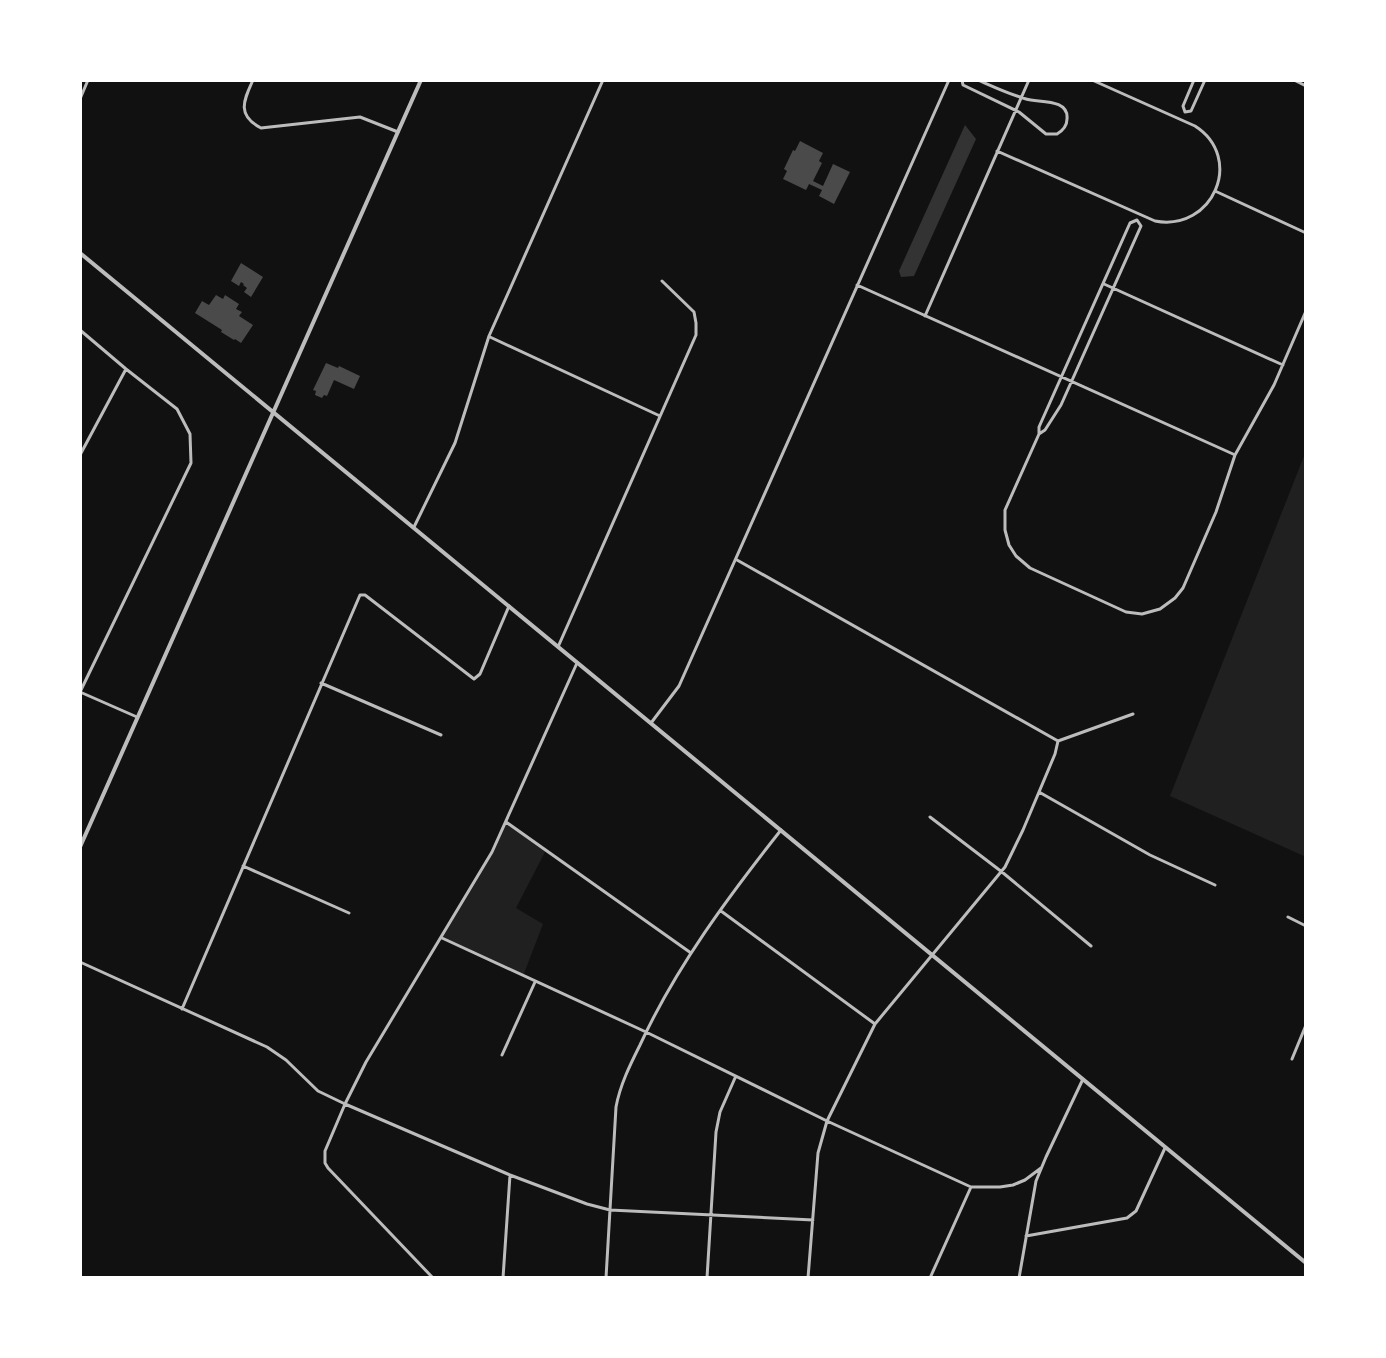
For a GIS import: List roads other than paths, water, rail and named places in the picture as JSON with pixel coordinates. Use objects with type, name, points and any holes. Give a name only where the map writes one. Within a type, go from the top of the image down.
[{"type":"street","points":[[80,99],[88,80]]},
{"type":"street","points":[[253,80],[244,110],[250,121],[261,128],[356,117],[398,132]]},
{"type":"street","points":[[80,847],[421,80]]},
{"type":"street","points":[[414,527],[455,443],[489,336],[603,80]]},
{"type":"street","points":[[651,723],[679,686],[949,80]]},
{"type":"street","points":[[962,80],[963,85],[1016,110],[1046,134],[1057,134],[1065,127],[1067,116],[1055,103],[1021,98],[978,80]]},
{"type":"street","points":[[925,316],[1029,80]]},
{"type":"street","points":[[997,151],[1160,222],[1189,218],[1203,208],[1220,177],[1216,152],[1200,129],[1092,80]]},
{"type":"street","points":[[1182,120],[1185,112],[1183,106],[1194,80]]},
{"type":"street","points":[[1185,112],[1191,111],[1205,80]]},
{"type":"street","points":[[1294,80],[1306,86]]},
{"type":"street","points":[[1215,191],[1306,233]]},
{"type":"street","points":[[1140,214],[1137,220],[1130,223],[1006,507],[1005,530],[1009,545],[1030,568],[1130,613],[1148,613],[1171,602],[1183,588],[1216,512],[1235,455],[1264,404],[1306,311]]},
{"type":"street","points":[[1039,434],[1058,411],[1141,226],[1137,220]]},
{"type":"street","points":[[80,253],[1306,1263]]},
{"type":"street","points":[[558,647],[696,335],[694,312],[662,281]]},
{"type":"street","points":[[1103,284],[1283,365]]},
{"type":"street","points":[[857,285],[1235,455]]},
{"type":"street","points":[[80,330],[177,409],[190,434],[191,463],[80,692],[137,717]]},
{"type":"street","points":[[489,336],[660,416]]},
{"type":"street","points":[[80,455],[126,369]]},
{"type":"street","points":[[736,559],[1058,741],[1133,714]]},
{"type":"street","points":[[182,1009],[360,595],[365,595],[474,679],[480,674],[509,606]]},
{"type":"street","points":[[433,1278],[328,1168],[325,1151],[366,1062],[492,852],[577,662]]},
{"type":"street","points":[[321,683],[441,735]]},
{"type":"street","points":[[808,1278],[818,1153],[827,1121],[875,1024],[1002,872],[1014,852],[1058,741]]},
{"type":"street","points":[[1039,792],[1150,855],[1215,885]]},
{"type":"street","points":[[930,817],[1091,946]]},
{"type":"street","points":[[506,822],[691,953]]},
{"type":"street","points":[[606,1278],[618,1099],[623,1081],[673,981],[781,830]]},
{"type":"street","points":[[243,866],[349,913]]},
{"type":"street","points":[[721,911],[875,1024]]},
{"type":"street","points":[[1288,917],[1306,926]]},
{"type":"street","points":[[441,937],[971,1187],[1013,1185],[1041,1168]]},
{"type":"street","points":[[80,962],[277,1053],[318,1091],[345,1104],[510,1175],[587,1204],[610,1210],[813,1220]]},
{"type":"street","points":[[502,1055],[535,982]]},
{"type":"street","points":[[1292,1059],[1306,1025]]},
{"type":"street","points":[[707,1278],[717,1123],[736,1076]]},
{"type":"street","points":[[1019,1278],[1033,1194],[1041,1168],[1083,1079]]},
{"type":"street","points":[[1026,1236],[1127,1218],[1136,1211],[1166,1147]]},
{"type":"street","points":[[503,1278],[510,1175]]},
{"type":"street","points":[[930,1278],[971,1187]]}]
